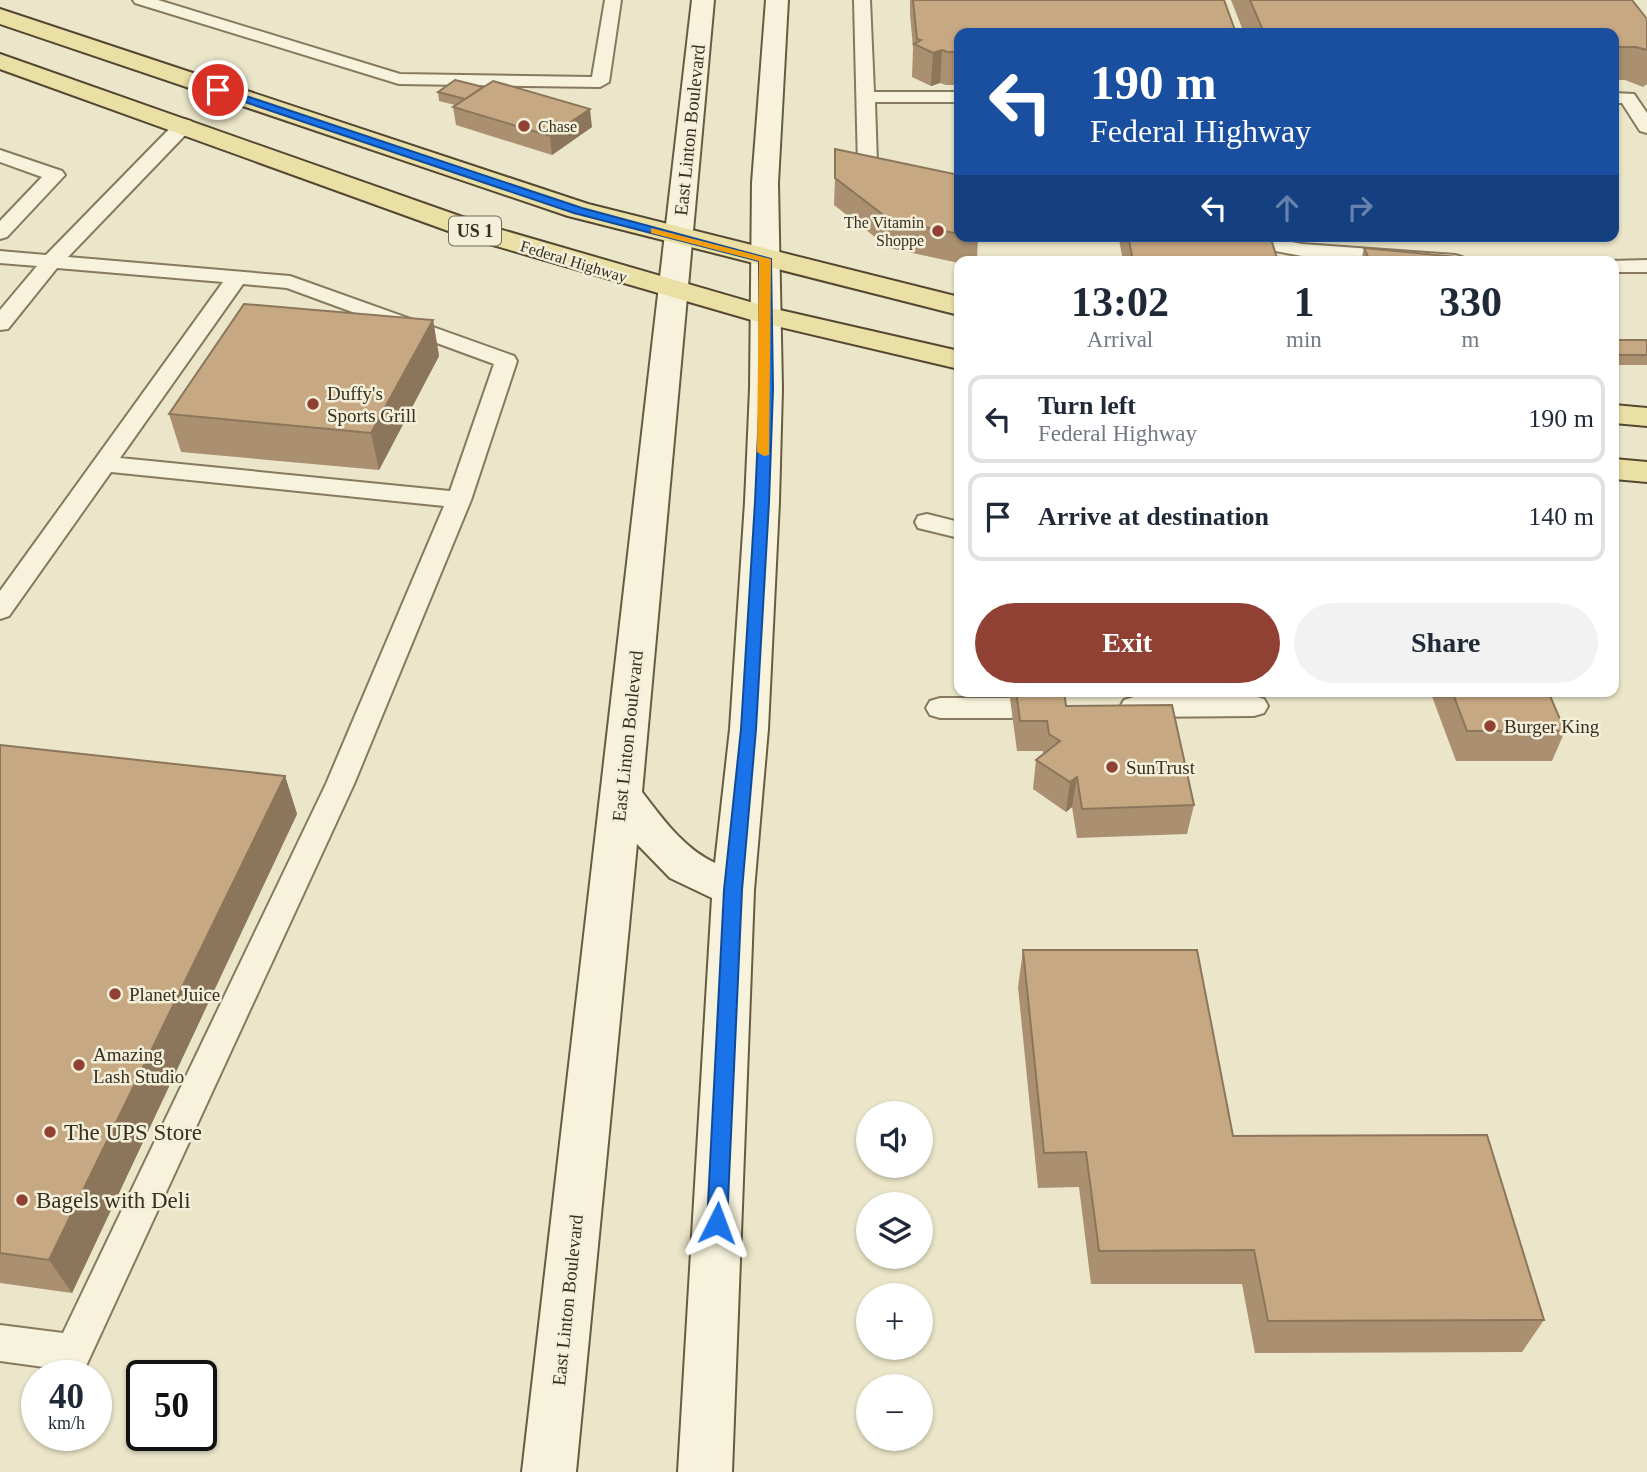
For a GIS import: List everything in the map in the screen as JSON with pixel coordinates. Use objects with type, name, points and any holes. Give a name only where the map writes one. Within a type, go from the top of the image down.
[{"type":"main road","name":"East Linton Boulevard","points":[[549,1472],[703,0]]},
{"type":"main road","points":[[705,1472],[733,890],[748,729],[762,516],[766,389],[765,183],[777,0]]},
{"type":"main road","points":[[0,16],[578,210],[954,305]]},
{"type":"main road","name":"Federal Highway","points":[[0,61],[475,230],[765,315],[954,359]]},
{"type":"main road","points":[[1619,415],[1647,418]]},
{"type":"main road","points":[[1619,469],[1647,472]]},
{"type":"main road","points":[[621,794],[656,840],[685,867],[733,890]]},
{"type":"lane","points":[[141,0],[399,79],[600,82],[612,0]]},
{"type":"lane","points":[[862,0],[868,167],[954,184]]},
{"type":"lane","points":[[866,97],[954,97]]},
{"type":"lane","points":[[1619,98],[1628,98],[1647,127]]},
{"type":"lane","points":[[0,324],[52,261],[184,125]]},
{"type":"lane","points":[[0,156],[55,175],[0,233]]},
{"type":"lane","points":[[1260,242],[1303,250],[1386,256]]},
{"type":"lane","points":[[0,257],[290,282],[506,361],[459,500],[340,784],[73,1353],[0,1343]]},
{"type":"lane","points":[[1619,266],[1647,265]]},
{"type":"lane","points":[[0,610],[237,278]]},
{"type":"lane","points":[[104,464],[459,500]]},
{"type":"lane","points":[[927,522],[954,529]]},
{"type":"lane","points":[[1110,707],[1254,706]]},
{"type":"lane","points":[[940,708],[1011,708]]},
{"type":"building","points":[[913,0],[1224,0],[1234,28],[954,28],[954,52],[942,50],[933,53],[914,44],[921,40],[917,39]]},
{"type":"building","points":[[1250,0],[1632,0],[1647,19],[1647,50],[1619,47],[1619,28],[1262,28]]},
{"type":"building","points":[[455,80],[483,87],[465,99],[438,92]]},
{"type":"building","points":[[493,81],[590,109],[550,136],[453,107]]},
{"type":"building","points":[[835,149],[954,174],[954,233],[890,220],[835,178]]},
{"type":"building","points":[[1129,242],[1272,242],[1276,256],[1132,256]]},
{"type":"building","points":[[1364,248],[1448,256],[1368,256]]},
{"type":"building","points":[[244,304],[433,320],[371,433],[169,414]]},
{"type":"building","points":[[1619,340],[1647,340],[1647,355],[1619,355]]},
{"type":"building","name":"SunTrust","points":[[1017,697],[1065,697],[1066,706],[1172,705],[1194,805],[1082,809],[1077,777],[1070,782],[1036,760],[1060,741],[1049,734],[1047,721],[1020,721]]},
{"type":"building","points":[[1454,697],[1551,697],[1565,731],[1467,731]]},
{"type":"building","points":[[0,745],[285,776],[49,1260],[0,1253]]},
{"type":"building","points":[[1023,950],[1197,950],[1233,1136],[1487,1135],[1544,1320],[1268,1321],[1254,1250],[1099,1251],[1086,1152],[1044,1153]]},
{"type":"slow traffic","points":[[655,231],[765,259],[764,452]]},
{"type":"place","name":"Chase","points":[[524,126]]},
{"type":"place","name":"The Vitamin Shoppe","points":[[938,231]]},
{"type":"place","name":"Duffy's Sports Grill","points":[[313,404]]},
{"type":"place","name":"Burger King","points":[[1490,726]]},
{"type":"place","name":"SunTrust","points":[[1112,767]]},
{"type":"place","name":"Planet Juice","points":[[115,994]]},
{"type":"place","name":"Amazing Lash Studio","points":[[79,1065]]},
{"type":"place","name":"The UPS Store","points":[[50,1132]]},
{"type":"place","name":"Bagels with Deli","points":[[22,1200]]},
{"type":"route","points":[[218,90],[578,210],[765,259],[766,389],[762,502],[748,729],[733,890],[717,1223]]}]
